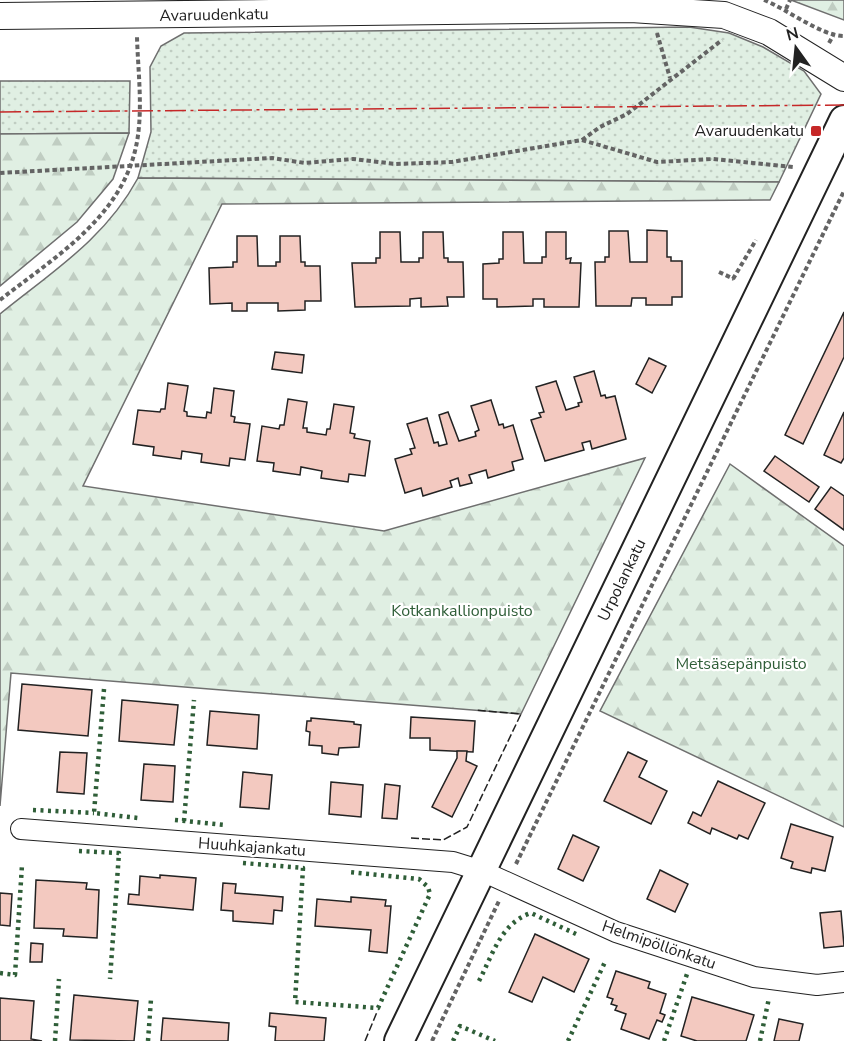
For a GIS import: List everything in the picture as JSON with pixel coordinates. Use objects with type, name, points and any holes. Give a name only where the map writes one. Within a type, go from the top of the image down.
[{"type":"main road","name":"Urpolankatu","points":[[399,1041],[495,877],[844,120]]},
{"type":"street","name":"Avaruudenkatu","points":[[0,16],[41,8],[136,16],[638,7],[724,15],[747,22],[819,61],[844,78]]},
{"type":"street","name":"Huuhkajankatu","points":[[21,829],[453,862],[495,877]]},
{"type":"street","name":"Helmipöllönkatu","points":[[495,877],[616,932],[754,977],[817,985],[844,982]]},
{"type":"path","points":[[764,0],[786,9],[833,36],[844,36]]},
{"type":"path","points":[[786,9],[790,0]]},
{"type":"path","points":[[638,7],[654,27],[670,78]]},
{"type":"path","points":[[0,300],[81,236],[106,210],[124,184],[135,150],[139,118],[136,16]]},
{"type":"path","points":[[582,140],[600,127],[627,114],[670,78],[747,22]]},
{"type":"path","points":[[819,61],[833,36]]},
{"type":"path","points":[[0,172],[272,158],[305,163],[353,159],[396,164],[452,162],[582,140],[657,162],[713,159],[798,168],[794,175]]},
{"type":"path","points":[[432,1041],[495,877],[844,191]]},
{"type":"path","points":[[733,279],[760,233]]},
{"type":"green space","points":[[791,0],[844,0],[844,20]]},
{"type":"green space","points":[[689,27],[729,33],[763,47],[804,71],[821,94],[779,182],[138,178],[151,132],[150,67],[161,46],[184,33]]},
{"type":"green space","points":[[0,81],[130,81],[129,133],[0,134]]},
{"type":"green space","points":[[129,133],[113,179],[77,222],[0,286],[0,134]]},
{"type":"green space","name":"Kotkankallionpuisto","points":[[138,178],[779,182],[770,200],[222,204],[83,486],[384,531],[645,458],[521,714],[11,673],[0,806],[0,314],[94,236],[125,200]]},
{"type":"green space","name":"Metsäsepänpuisto","points":[[730,464],[844,546],[844,827],[600,711]]},
{"type":"building","points":[[647,230],[667,231],[667,257],[671,257],[671,261],[682,261],[682,297],[672,297],[672,305],[646,305],[646,298],[632,298],[631,306],[596,306],[595,262],[605,262],[605,257],[609,257],[609,231],[628,231],[630,262],[647,262]]},
{"type":"building","points":[[380,232],[400,232],[401,262],[419,262],[419,258],[423,258],[423,232],[443,232],[444,258],[448,258],[448,262],[463,262],[464,297],[447,297],[448,306],[421,307],[421,298],[410,299],[410,306],[355,307],[352,263],[376,263],[376,258],[380,258]]},
{"type":"building","points":[[503,232],[523,232],[524,263],[542,263],[542,257],[546,257],[546,232],[566,232],[566,259],[571,258],[570,263],[581,263],[579,307],[544,307],[544,299],[533,299],[533,306],[497,307],[497,299],[483,299],[483,264],[499,263],[499,259],[503,259]]},
{"type":"building","points":[[237,236],[257,236],[258,266],[276,266],[276,262],[280,262],[280,236],[300,236],[301,262],[305,262],[305,266],[320,266],[321,301],[305,301],[305,310],[278,311],[278,303],[247,303],[247,311],[232,311],[232,303],[210,304],[209,268],[233,267],[233,262],[237,262]]},
{"type":"building","points":[[844,312],[844,357],[803,444],[785,435]]},
{"type":"building","points":[[275,352],[304,355],[302,373],[272,369]]},
{"type":"building","points":[[649,358],[666,366],[652,393],[636,384]]},
{"type":"building","points":[[594,371],[601,396],[605,395],[606,398],[615,396],[626,439],[592,449],[590,441],[582,443],[584,450],[545,461],[531,420],[541,417],[539,413],[544,412],[536,387],[556,381],[566,410],[579,406],[578,403],[582,402],[574,377]]},
{"type":"building","points":[[168,383],[188,386],[184,411],[187,412],[187,416],[206,418],[207,412],[211,413],[214,388],[234,391],[231,416],[235,417],[234,422],[250,424],[245,460],[230,458],[229,466],[201,462],[202,454],[182,451],[181,459],[153,455],[154,447],[133,444],[138,410],[160,412],[161,409],[165,409]]},
{"type":"building","points":[[288,399],[307,402],[303,428],[307,428],[307,432],[326,435],[327,429],[330,429],[334,404],[354,407],[350,433],[355,434],[354,438],[370,441],[365,476],[349,474],[348,482],[321,478],[322,471],[301,467],[300,475],[273,471],[274,463],[257,461],[262,426],[279,429],[280,425],[284,425]]},
{"type":"building","points":[[491,400],[499,425],[503,424],[504,428],[513,425],[523,459],[512,462],[514,470],[488,478],[486,470],[469,475],[472,483],[460,486],[458,478],[450,481],[452,487],[423,496],[421,488],[405,493],[395,459],[412,454],[410,449],[415,448],[407,424],[427,418],[434,443],[438,442],[439,446],[447,444],[439,415],[448,412],[459,441],[476,436],[475,432],[479,430],[471,406]]},
{"type":"building","points":[[844,412],[844,458],[841,463],[824,455]]},
{"type":"building","points":[[775,456],[819,487],[809,502],[764,471]]},
{"type":"building","points":[[831,487],[844,496],[844,530],[815,509]]},
{"type":"building","points":[[22,684],[92,690],[88,736],[18,730]]},
{"type":"building","points":[[122,700],[178,705],[174,745],[119,741]]},
{"type":"building","points":[[210,711],[259,715],[257,749],[207,745]]},
{"type":"building","points":[[411,717],[475,721],[473,752],[430,750],[430,738],[410,738]]},
{"type":"building","points":[[311,718],[354,722],[354,724],[361,725],[359,747],[339,748],[338,755],[322,753],[322,746],[309,745],[310,732],[306,731],[307,721],[311,721]]},
{"type":"building","points":[[457,751],[467,751],[466,761],[477,766],[452,817],[432,807],[457,758]]},
{"type":"building","points":[[60,752],[87,753],[84,794],[57,792]]},
{"type":"building","points":[[628,752],[647,761],[639,777],[667,791],[651,824],[604,801]]},
{"type":"building","points":[[144,764],[175,766],[173,802],[141,800]]},
{"type":"building","points":[[243,772],[272,775],[269,809],[240,807]]},
{"type":"building","points":[[718,781],[765,803],[748,839],[739,835],[737,839],[712,828],[710,834],[688,823],[693,812],[701,816]]},
{"type":"building","points":[[331,782],[363,785],[361,817],[329,814]]},
{"type":"building","points":[[385,784],[400,786],[397,819],[382,818]]},
{"type":"building","points":[[791,824],[833,837],[825,871],[812,868],[811,873],[791,868],[793,862],[781,858]]},
{"type":"building","points":[[573,835],[599,847],[583,881],[558,869]]},
{"type":"building","points":[[660,870],[688,884],[675,912],[647,899]]},
{"type":"building","points":[[160,875],[196,878],[193,910],[128,904],[129,894],[139,895],[140,876],[160,878]]},
{"type":"building","points":[[36,880],[87,883],[86,889],[99,890],[97,938],[63,936],[64,929],[34,928]]},
{"type":"building","points":[[223,883],[236,884],[235,893],[283,897],[282,911],[274,910],[273,924],[233,921],[233,911],[221,910]]},
{"type":"building","points":[[0,893],[12,894],[10,926],[0,925]]},
{"type":"building","points":[[351,897],[386,900],[385,906],[391,906],[387,953],[369,951],[371,930],[315,926],[317,899],[351,902]]},
{"type":"building","points":[[841,911],[844,946],[824,948],[820,913]]},
{"type":"building","points":[[535,934],[589,959],[574,992],[543,977],[532,1002],[509,992]]},
{"type":"building","points":[[31,943],[43,944],[42,962],[30,962]]},
{"type":"building","points":[[616,971],[650,982],[648,988],[666,994],[660,1013],[665,1015],[662,1022],[657,1020],[649,1039],[621,1029],[626,1014],[615,1010],[617,1006],[611,1004],[613,999],[607,997]]},
{"type":"building","points":[[74,995],[138,1001],[134,1041],[70,1040]]},
{"type":"building","points":[[692,997],[754,1015],[746,1041],[697,1041],[681,1036]]},
{"type":"building","points":[[0,998],[34,1001],[31,1039],[42,1041],[0,1041]]},
{"type":"building","points":[[270,1013],[326,1018],[324,1041],[275,1041],[276,1027],[269,1026]]},
{"type":"building","points":[[163,1018],[229,1023],[228,1041],[161,1041]]},
{"type":"building","points":[[779,1019],[803,1024],[799,1041],[774,1041]]},
{"type":"hedge","points":[[104,689],[94,813],[138,818]]},
{"type":"hedge","points":[[184,821],[194,700]]},
{"type":"hedge","points":[[33,810],[94,813]]},
{"type":"hedge","points":[[175,820],[226,825]]},
{"type":"hedge","points":[[79,851],[119,853],[110,979]]},
{"type":"hedge","points":[[243,863],[303,868],[295,1002],[378,1008],[430,894],[428,887],[419,879],[348,872]]},
{"type":"hedge","points":[[0,973],[15,975],[22,865]]},
{"type":"hedge","points":[[479,981],[505,932],[512,924],[531,913],[576,934]]},
{"type":"hedge","points":[[568,1041],[605,962]]},
{"type":"hedge","points":[[664,1041],[687,974]]},
{"type":"hedge","points":[[55,1041],[59,979]]},
{"type":"hedge","points":[[760,1041],[769,998]]},
{"type":"hedge","points":[[148,1041],[151,999]]},
{"type":"hedge","points":[[453,1041],[460,1026],[495,1041]]},
{"type":"fence","points":[[411,838],[443,840],[467,827],[521,714],[475,710]]},
{"type":"fence","points":[[365,1041],[377,1012]]},
{"type":"power","points":[[0,112],[844,105]]},
{"type":"place","name":"Avaruudenkatu","points":[[816,131]]}]
